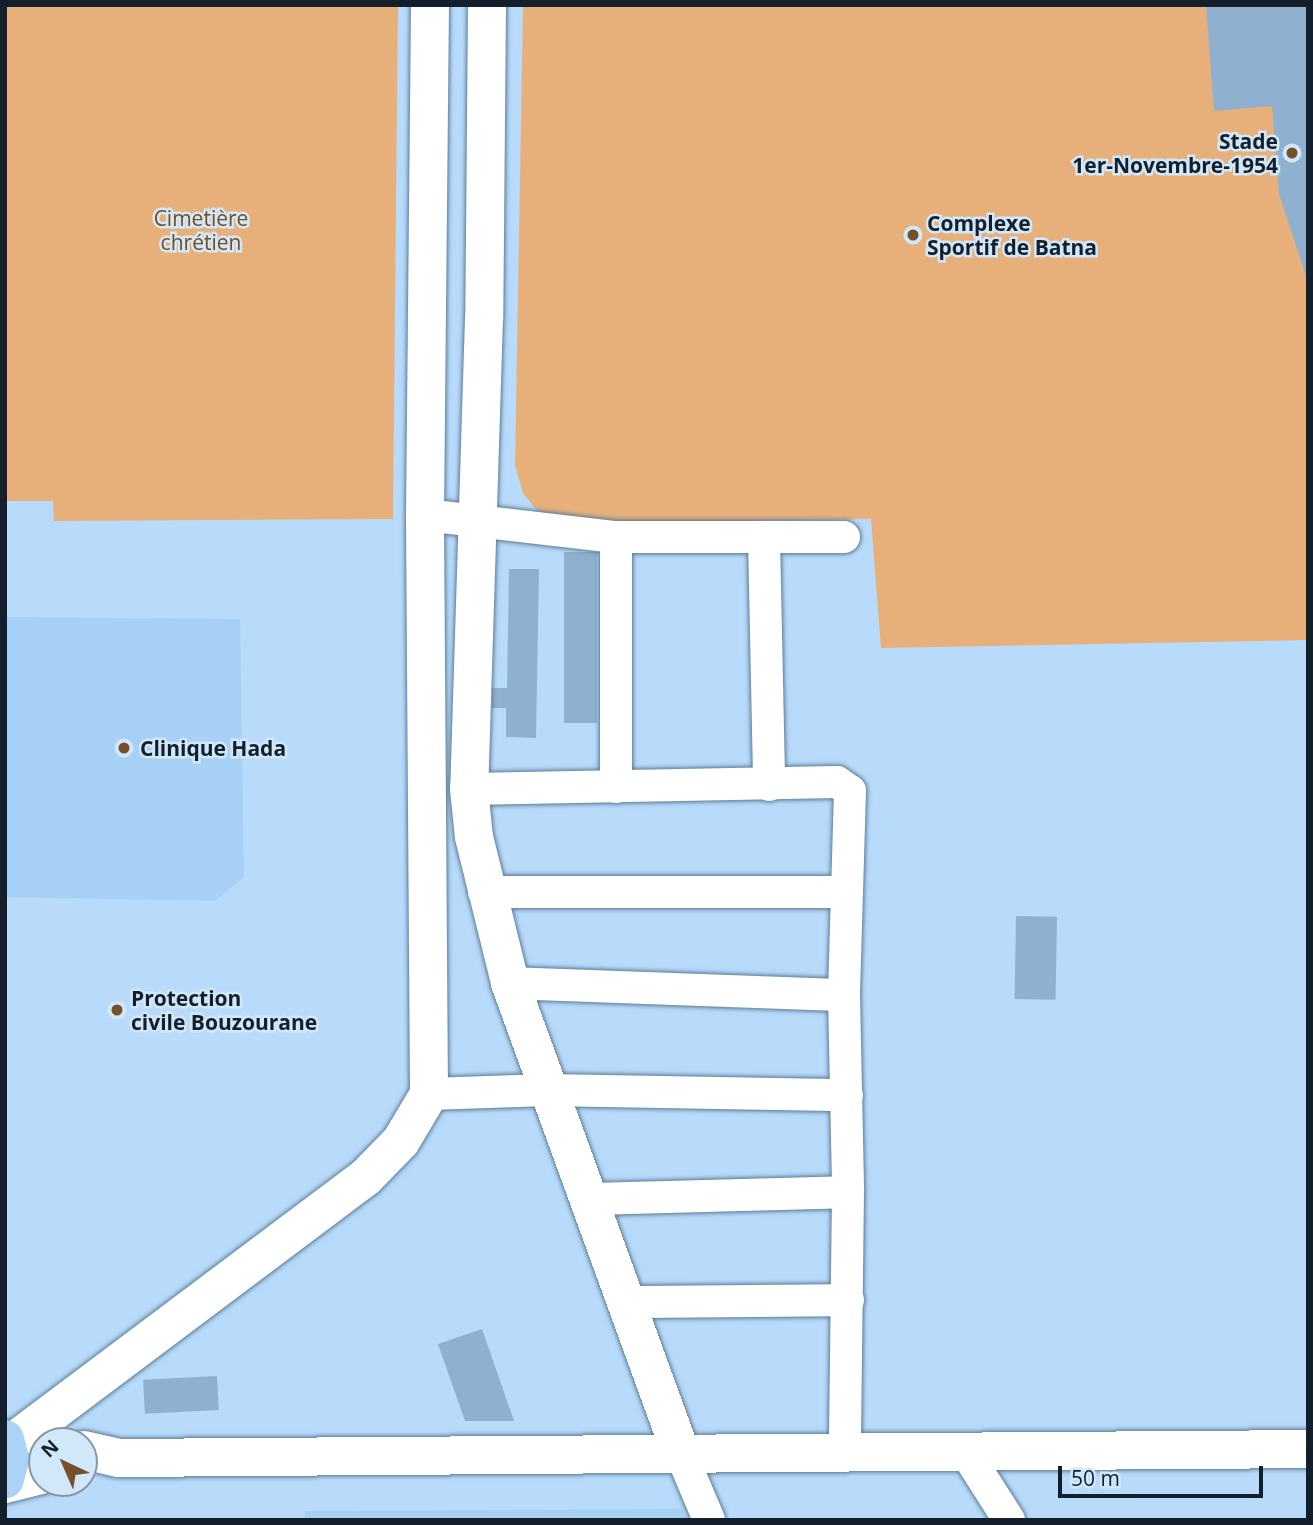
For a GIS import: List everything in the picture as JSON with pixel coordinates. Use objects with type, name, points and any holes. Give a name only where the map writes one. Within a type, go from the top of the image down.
[{"type":"main road","points":[[5,1481],[19,1437]]},
{"type":"street","points":[[19,1437],[366,1177],[401,1140],[429,1094],[425,514],[430,5]]},
{"type":"street","points":[[487,5],[479,521],[469,789],[484,892],[510,983],[547,1090],[682,1456],[709,1520]]},
{"type":"street","points":[[425,514],[616,537],[844,537]]},
{"type":"street","points":[[616,537],[616,787]]},
{"type":"street","points":[[764,538],[769,785]]},
{"type":"street","points":[[469,789],[837,782],[850,791],[844,995],[848,1192],[845,1454]]},
{"type":"street","points":[[484,892],[845,892]]},
{"type":"street","points":[[510,983],[844,995]]},
{"type":"street","points":[[429,1094],[547,1090],[847,1095]]},
{"type":"street","points":[[589,1199],[848,1192]]},
{"type":"street","points":[[627,1302],[848,1300]]},
{"type":"street","points":[[98,1458],[682,1456],[1308,1449]]},
{"type":"street","points":[[965,1451],[1009,1520]]},
{"type":"street","points":[[5,1481],[28,1477]]},
{"type":"shaded area","name":"Clinique Hada","points":[[5,617],[240,619],[244,877],[215,901],[5,897]]},
{"type":"shaded area","points":[[682,1509],[687,1520],[305,1520],[305,1511]]},
{"type":"green space","name":"Cimetière chrétien","points":[[5,5],[398,5],[393,519],[54,521],[53,501],[5,501]]},
{"type":"green space","name":"Complexe Sportif de Batna","points":[[523,5],[1308,5],[1308,640],[881,648],[871,519],[584,523],[549,518],[534,507],[523,493],[515,465]]},
{"type":"building","name":"Stade 1er-Novembre-1954","points":[[1206,5],[1308,5],[1308,282],[1279,194],[1272,106],[1214,111]]},
{"type":"building","points":[[564,552],[597,552],[597,723],[564,723]]},
{"type":"building","points":[[509,569],[539,569],[536,738],[506,737],[506,708],[492,708],[492,688],[507,688]]},
{"type":"building","points":[[1016,916],[1057,917],[1056,1000],[1015,999]]},
{"type":"building","points":[[482,1329],[514,1421],[465,1421],[438,1344]]},
{"type":"building","points":[[217,1376],[219,1410],[145,1414],[143,1380]]},
{"type":"place","name":"Stade 1er-Novembre-1954","points":[[1292,153]]},
{"type":"place","name":"Complexe Sportif de Batna","points":[[913,235]]},
{"type":"place","name":"Clinique Hada","points":[[124,748]]},
{"type":"place","name":"Protection civile Bouzourane","points":[[117,1010]]}]
